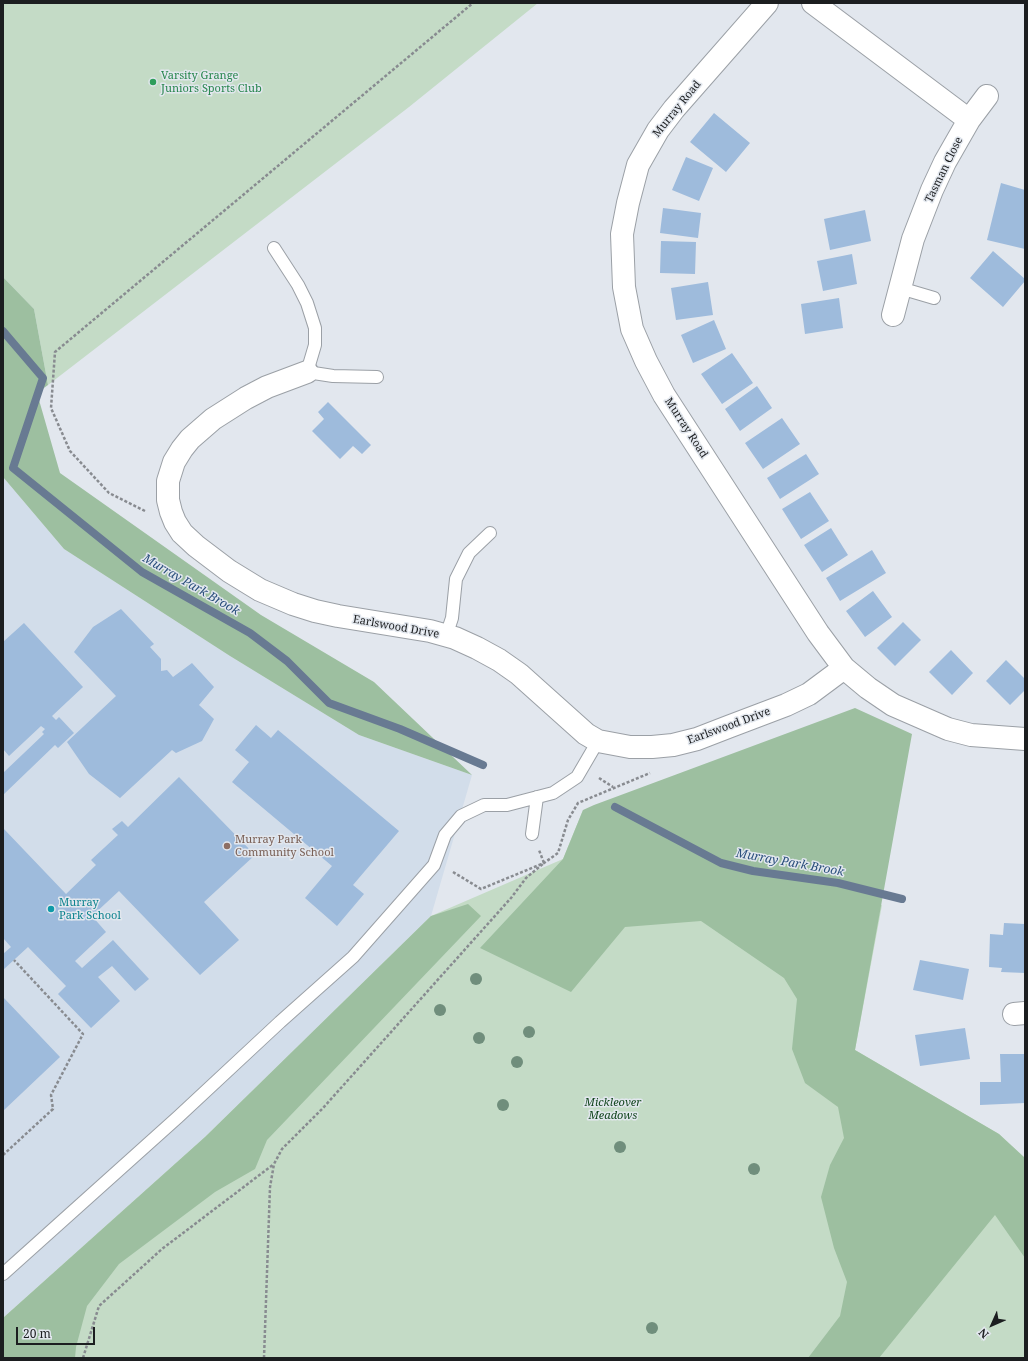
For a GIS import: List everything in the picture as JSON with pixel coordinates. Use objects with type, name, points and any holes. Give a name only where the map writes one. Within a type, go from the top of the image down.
[{"type":"street","name":"Murray Road","points":[[767,3],[674,109],[658,130],[638,165],[622,234],[624,287],[632,328],[646,361],[664,396],[818,633],[844,668],[868,688],[893,705],[948,729],[972,735],[1025,739]]},
{"type":"street","points":[[814,3],[969,120]]},
{"type":"street","name":"Tasman Close","points":[[893,315],[913,239],[932,190],[945,162],[969,120],[987,96]]},
{"type":"street","name":"Earlswood Drive","points":[[307,372],[246,398],[213,419],[190,440],[174,462],[168,481],[168,500],[175,522],[182,533],[212,559],[240,578],[293,604],[320,612],[430,631],[477,648],[499,660],[519,674],[586,734],[598,741],[630,747],[673,745],[697,739],[786,705],[809,694],[844,668]]},
{"type":"lane","points":[[274,248],[298,285],[307,303],[315,328],[315,345],[307,372],[332,376],[377,377]]},
{"type":"lane","points":[[900,288],[934,298]]},
{"type":"lane","points":[[446,636],[452,618],[456,579],[469,553],[490,533]]},
{"type":"lane","points":[[3,1274],[353,957],[434,865],[445,834],[461,816],[484,805],[507,805],[553,793],[576,777],[598,741]]},
{"type":"lane","points":[[532,834],[537,797]]},
{"type":"path","points":[[175,522],[139,508],[109,493],[70,451],[51,408],[55,352],[473,3]]},
{"type":"path","points":[[264,1358],[270,1187],[274,1164],[282,1149],[328,1102],[506,904],[526,878],[558,853],[568,820],[578,803],[657,770]]},
{"type":"path","points":[[532,834],[544,863]]},
{"type":"path","points":[[434,865],[449,870],[481,889],[544,863]]},
{"type":"path","points":[[3,1155],[53,1109],[51,1095],[83,1034],[14,960]]},
{"type":"path","points":[[83,1358],[100,1306],[162,1249],[274,1164]]},
{"type":"shaded area","name":"Murray Park Community School","points":[[3,477],[64,549],[230,656],[359,735],[472,775],[431,916],[205,1137],[3,1318]]},
{"type":"green space","points":[[3,3],[538,3],[409,107],[48,385],[34,309],[3,277]]},
{"type":"green space","points":[[3,277],[34,309],[48,385],[37,393],[60,473],[261,615],[374,682],[472,775],[359,735],[230,656],[64,549],[3,477]]},
{"type":"green space","points":[[855,708],[912,734],[855,1050],[999,1134],[1025,1158],[1025,1258],[995,1215],[879,1358],[808,1358],[840,1316],[847,1282],[834,1248],[821,1197],[830,1165],[844,1138],[838,1107],[805,1083],[792,1049],[797,999],[784,978],[701,921],[625,927],[571,992],[480,948],[563,859],[583,810]]},
{"type":"green space","name":"Mickleover Meadows","points":[[583,810],[882,905],[855,1050],[999,1134],[1025,1158],[1025,1358],[3,1358],[3,1318],[205,1137],[431,916],[563,859]]},
{"type":"green space","points":[[468,904],[481,916],[267,1140],[255,1169],[215,1192],[119,1264],[87,1306],[76,1347],[75,1358],[3,1358],[3,1318],[205,1137],[431,916]]},
{"type":"building","points":[[714,113],[750,143],[726,172],[690,142]]},
{"type":"building","points":[[686,157],[713,168],[699,201],[672,190]]},
{"type":"building","points":[[1001,183],[1025,190],[1025,249],[987,240]]},
{"type":"building","points":[[663,208],[701,213],[698,238],[660,233]]},
{"type":"building","points":[[865,210],[871,241],[830,250],[824,219]]},
{"type":"building","points":[[661,241],[696,242],[695,274],[660,273]]},
{"type":"building","points":[[993,251],[1025,279],[1025,281],[1003,307],[970,278]]},
{"type":"building","points":[[852,254],[857,284],[823,291],[817,261]]},
{"type":"building","points":[[708,282],[713,315],[676,320],[671,288]]},
{"type":"building","points":[[839,298],[843,328],[805,334],[801,304]]},
{"type":"building","points":[[714,320],[726,349],[693,363],[681,335]]},
{"type":"building","points":[[732,353],[753,383],[722,404],[701,374]]},
{"type":"building","points":[[757,386],[772,408],[740,431],[725,409]]},
{"type":"building","points":[[328,402],[371,445],[362,454],[353,446],[340,459],[312,431],[324,419],[318,412]]},
{"type":"building","points":[[782,418],[800,444],[763,469],[745,443]]},
{"type":"building","points":[[806,454],[819,474],[780,499],[767,478]]},
{"type":"building","points":[[810,492],[829,521],[801,539],[782,509]]},
{"type":"building","points":[[831,528],[848,555],[822,572],[804,545]]},
{"type":"building","points":[[872,550],[886,573],[840,601],[826,578]]},
{"type":"building","points":[[873,591],[892,617],[865,637],[846,611]]},
{"type":"building","points":[[121,609],[154,644],[150,647],[161,659],[161,671],[167,670],[173,677],[192,663],[214,687],[199,705],[214,719],[202,741],[176,753],[172,750],[120,798],[89,774],[67,742],[116,696],[74,652],[93,627]]},
{"type":"building","points":[[903,622],[921,640],[895,666],[877,648]]},
{"type":"building","points":[[24,623],[83,687],[52,716],[56,720],[59,717],[74,733],[58,748],[55,745],[3,795],[3,773],[44,734],[42,732],[45,729],[41,726],[9,756],[3,749],[3,642]]},
{"type":"building","points":[[951,650],[973,673],[952,695],[929,672]]},
{"type":"building","points":[[1006,660],[1025,679],[1025,690],[1010,705],[986,681]]},
{"type":"building","points":[[256,725],[271,738],[278,730],[399,831],[353,885],[364,894],[337,926],[305,898],[332,866],[232,782],[249,762],[235,750]]},
{"type":"building","name":"Murray Park School","points":[[179,777],[255,855],[204,902],[239,940],[200,975],[119,891],[92,916],[106,932],[75,961],[82,968],[113,940],[149,979],[135,991],[112,966],[98,977],[120,1001],[91,1028],[58,994],[66,986],[28,947],[3,970],[3,954],[11,947],[3,938],[3,828],[66,894],[96,865],[91,860],[118,835],[112,829],[122,821],[128,827]]},
{"type":"building","points":[[1004,923],[1025,924],[1025,973],[1001,972],[1002,968],[989,967],[990,934],[1003,935]]},
{"type":"building","points":[[920,960],[969,969],[963,1000],[913,990]]},
{"type":"building","points":[[3,997],[60,1057],[3,1111]]},
{"type":"building","points":[[965,1028],[970,1059],[920,1066],[915,1035]]},
{"type":"building","points":[[1000,1054],[1025,1054],[1025,1103],[980,1105],[980,1082],[1001,1082]]},
{"type":"waterway","name":"Murray Park Brook","points":[[3,331],[43,378],[13,468],[142,572],[250,633],[287,661],[329,703],[400,729],[483,765]]},
{"type":"waterway","name":"Murray Park Brook","points":[[615,807],[721,863],[753,871],[838,883],[902,899]]},
{"type":"place","name":"Varsity Grange Juniors Sports Club","points":[[153,82]]},
{"type":"place","name":"Murray Park Community School","points":[[227,846]]},
{"type":"place","name":"Murray Park School","points":[[51,909]]}]
